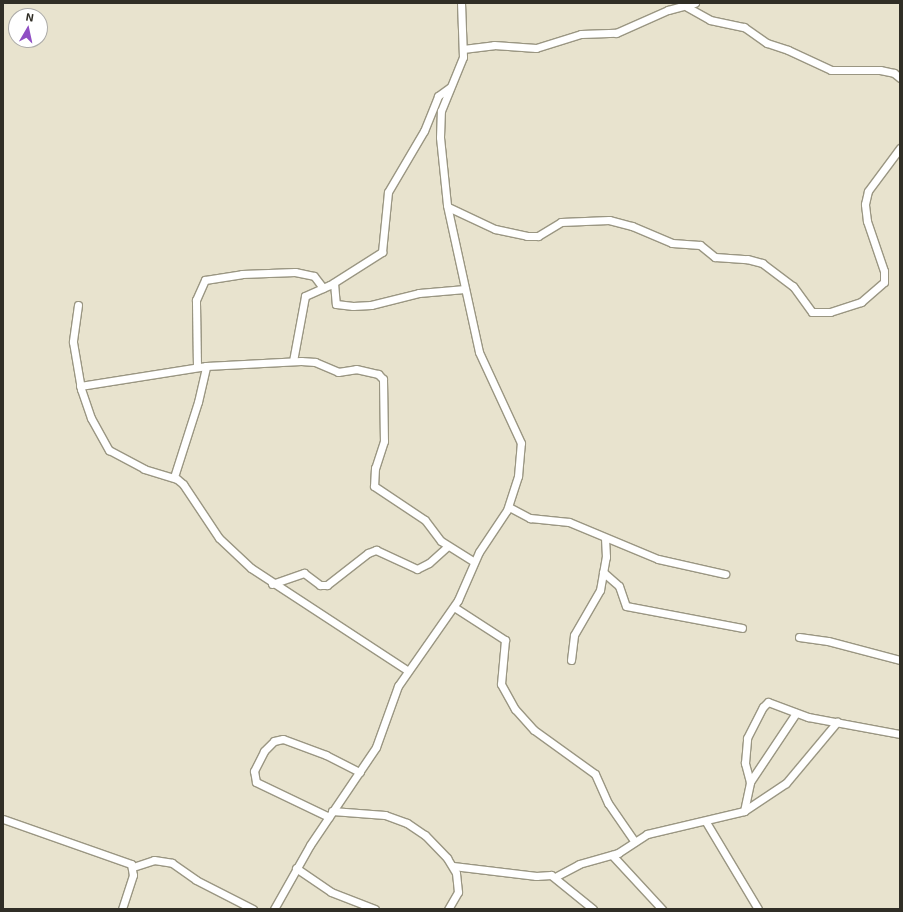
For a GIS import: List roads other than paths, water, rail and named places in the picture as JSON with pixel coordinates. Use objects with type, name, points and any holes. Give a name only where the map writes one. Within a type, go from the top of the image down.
[{"type":"street","points":[[274,909],[296,868],[376,747],[394,695],[408,670],[454,607],[474,562],[508,506],[518,476],[521,443],[479,352],[448,206],[440,123],[441,112],[448,88],[461,63],[463,49],[461,3]]},
{"type":"street","points":[[463,49],[494,45],[540,48],[581,34],[620,32],[668,10],[687,7],[695,3]]},
{"type":"street","points":[[687,7],[710,20],[744,27],[767,43],[788,50],[831,70],[880,70],[894,73],[900,78]]},
{"type":"street","points":[[293,361],[302,300],[309,292],[334,283],[382,252],[388,192],[424,131],[438,96],[448,88]]},
{"type":"street","points":[[448,206],[495,229],[526,236],[538,236],[561,222],[609,220],[632,226],[672,243],[700,245],[715,257],[747,258],[762,263],[793,286],[812,312],[830,312],[861,302],[884,282],[884,271],[867,221],[865,204],[868,191],[900,148]]},
{"type":"street","points":[[197,367],[196,300],[199,288],[206,280],[226,276],[295,272],[314,276],[323,288]]},
{"type":"street","points":[[334,283],[335,303],[353,306],[371,305],[419,293],[465,289]]},
{"type":"street","points":[[78,305],[73,342],[80,386],[91,418],[109,450],[144,469],[174,478],[183,484],[219,538],[272,584],[317,609],[408,670]]},
{"type":"street","points":[[80,386],[197,367],[293,361],[315,362],[338,372],[362,370],[382,376],[384,441],[375,465],[374,486],[425,520],[448,546],[474,562]]},
{"type":"street","points":[[174,478],[198,402],[206,366]]},
{"type":"street","points":[[508,506],[527,517],[565,520],[658,559],[725,574]]},
{"type":"street","points":[[571,660],[573,636],[598,597],[603,572],[605,538]]},
{"type":"street","points":[[272,584],[304,573],[320,585],[327,585],[368,553],[376,550],[417,569],[429,563],[448,546]]},
{"type":"street","points":[[603,572],[619,586],[626,606],[742,628]]},
{"type":"street","points":[[454,607],[505,640],[501,684],[515,709],[534,730],[595,774],[608,803],[636,842]]},
{"type":"street","points":[[799,637],[828,641],[900,659]]},
{"type":"street","points":[[750,782],[744,751],[747,738],[763,707],[768,702],[796,713],[878,732],[900,734]]},
{"type":"street","points":[[744,811],[750,782],[796,713]]},
{"type":"street","points":[[453,866],[555,877],[583,863],[612,855],[652,833],[706,822],[744,811],[786,783],[837,722]]},
{"type":"street","points":[[360,772],[326,755],[282,740],[274,741],[264,751],[253,775],[256,782],[331,814],[395,818],[425,835],[453,866],[458,889],[448,909]]},
{"type":"street","points":[[3,818],[127,862],[133,867]]},
{"type":"street","points":[[706,822],[758,909]]},
{"type":"street","points":[[612,855],[662,909]]},
{"type":"street","points":[[133,867],[154,860],[172,863],[196,880],[253,909]]},
{"type":"street","points":[[122,909],[133,875],[133,867]]},
{"type":"street","points":[[296,868],[331,892],[375,909]]},
{"type":"street","points":[[555,877],[593,909]]}]
